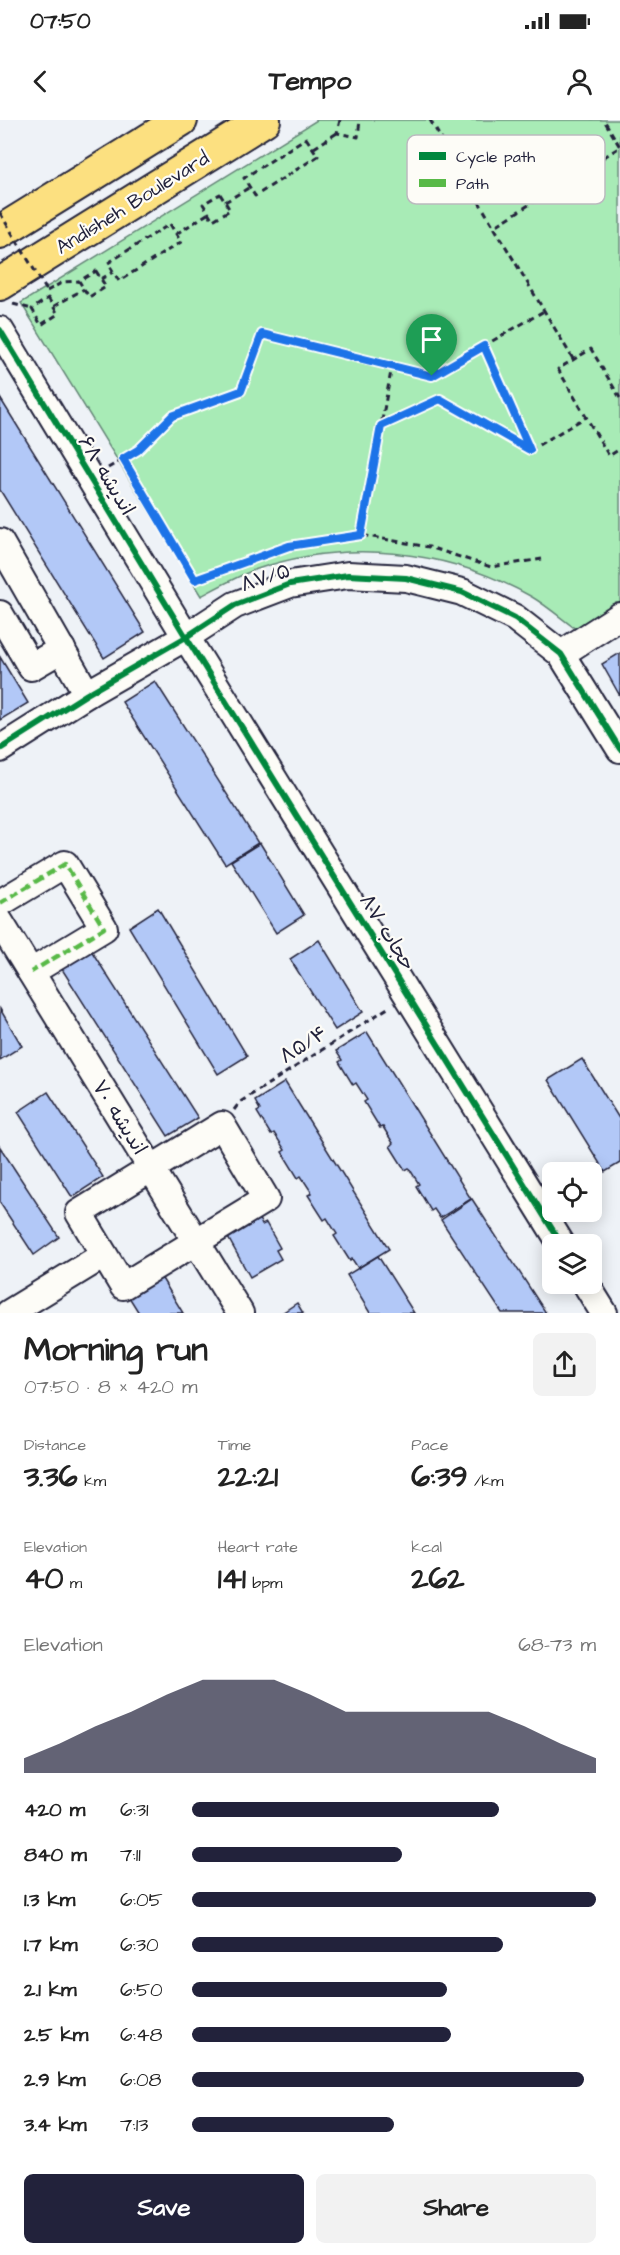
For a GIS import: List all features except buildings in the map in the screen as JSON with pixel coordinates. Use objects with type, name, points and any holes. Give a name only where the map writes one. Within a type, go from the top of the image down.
[{"type":"main road","points":[[0,232],[181,120]]},
{"type":"main road","name":"Andisheh Boulevard","points":[[0,284],[264,120]]},
{"type":"street","name":"اندیشه ۶۸","points":[[0,330],[186,637]]},
{"type":"street","points":[[0,542],[87,694]]},
{"type":"street","name":"۸۷/۵","points":[[0,749],[235,605],[290,584],[348,575],[406,578],[462,592],[515,618],[561,654]]},
{"type":"street","points":[[0,614],[31,667],[62,649]]},
{"type":"street","points":[[620,616],[561,654],[620,749]]},
{"type":"street","name":"حجاب ۸۷","points":[[186,637],[555,1234]]},
{"type":"street","points":[[0,903],[65,864],[104,928],[31,972]]},
{"type":"street","name":"اندیشه ۷۰","points":[[0,922],[240,1313]]},
{"type":"street","points":[[222,1125],[266,1198],[123,1286],[78,1213],[222,1125]]},
{"type":"street","points":[[9,1313],[104,1255]]},
{"type":"street","points":[[592,1294],[604,1313]]},
{"type":"path","points":[[313,149],[337,133],[340,120]]},
{"type":"path","points":[[337,133],[358,137],[360,120]]},
{"type":"path","points":[[430,120],[439,135]]},
{"type":"path","points":[[604,120],[620,147],[605,157]]},
{"type":"path","points":[[306,138],[313,149],[318,156],[255,196],[244,178],[306,138]]},
{"type":"path","points":[[225,202],[250,187]]},
{"type":"path","points":[[220,194],[225,202],[230,210],[213,220],[203,204],[220,194]]},
{"type":"path","points":[[480,204],[573,359]]},
{"type":"path","points":[[494,227],[530,204]]},
{"type":"path","points":[[0,213],[47,291],[63,282],[79,281],[96,271],[106,286],[89,297],[79,281]]},
{"type":"path","points":[[176,234],[209,213]]},
{"type":"path","points":[[170,224],[181,242],[119,281],[113,272],[108,263],[170,224]]},
{"type":"path","points":[[101,279],[113,272]]},
{"type":"path","points":[[54,307],[84,289]]},
{"type":"path","points":[[48,298],[54,307],[58,314],[41,325],[32,309],[48,298]]},
{"type":"path","points":[[90,479],[138,450],[172,416],[241,391],[262,334],[432,376],[544,311]]},
{"type":"path","points":[[484,346],[530,450]]},
{"type":"path","points":[[620,398],[591,349],[558,369],[609,456],[620,449]]},
{"type":"path","points":[[361,535],[392,366]]},
{"type":"path","points":[[381,426],[440,399],[530,450]]},
{"type":"path","points":[[530,450],[586,417]]},
{"type":"path","points":[[123,459],[195,580],[289,546],[361,535],[429,547],[491,567],[542,559]]},
{"type":"green space","points":[[317,120],[620,120],[620,609],[580,632],[532,597],[466,568],[431,559],[360,552],[325,554],[289,560],[254,570],[201,596],[21,303]]},
{"type":"marked path","points":[[0,903],[65,864],[104,928],[31,972]]},
{"type":"cycle path","points":[[0,330],[186,637],[555,1234]]},
{"type":"cycle path","points":[[0,749],[235,605],[290,584],[348,575],[406,578],[462,592],[515,618],[561,654],[620,749]]},
{"type":"route","points":[[262,334],[432,376],[484,346],[530,450],[440,399],[381,426],[361,535],[289,546],[195,580],[123,459],[138,450],[172,416],[241,391],[262,334]]}]
